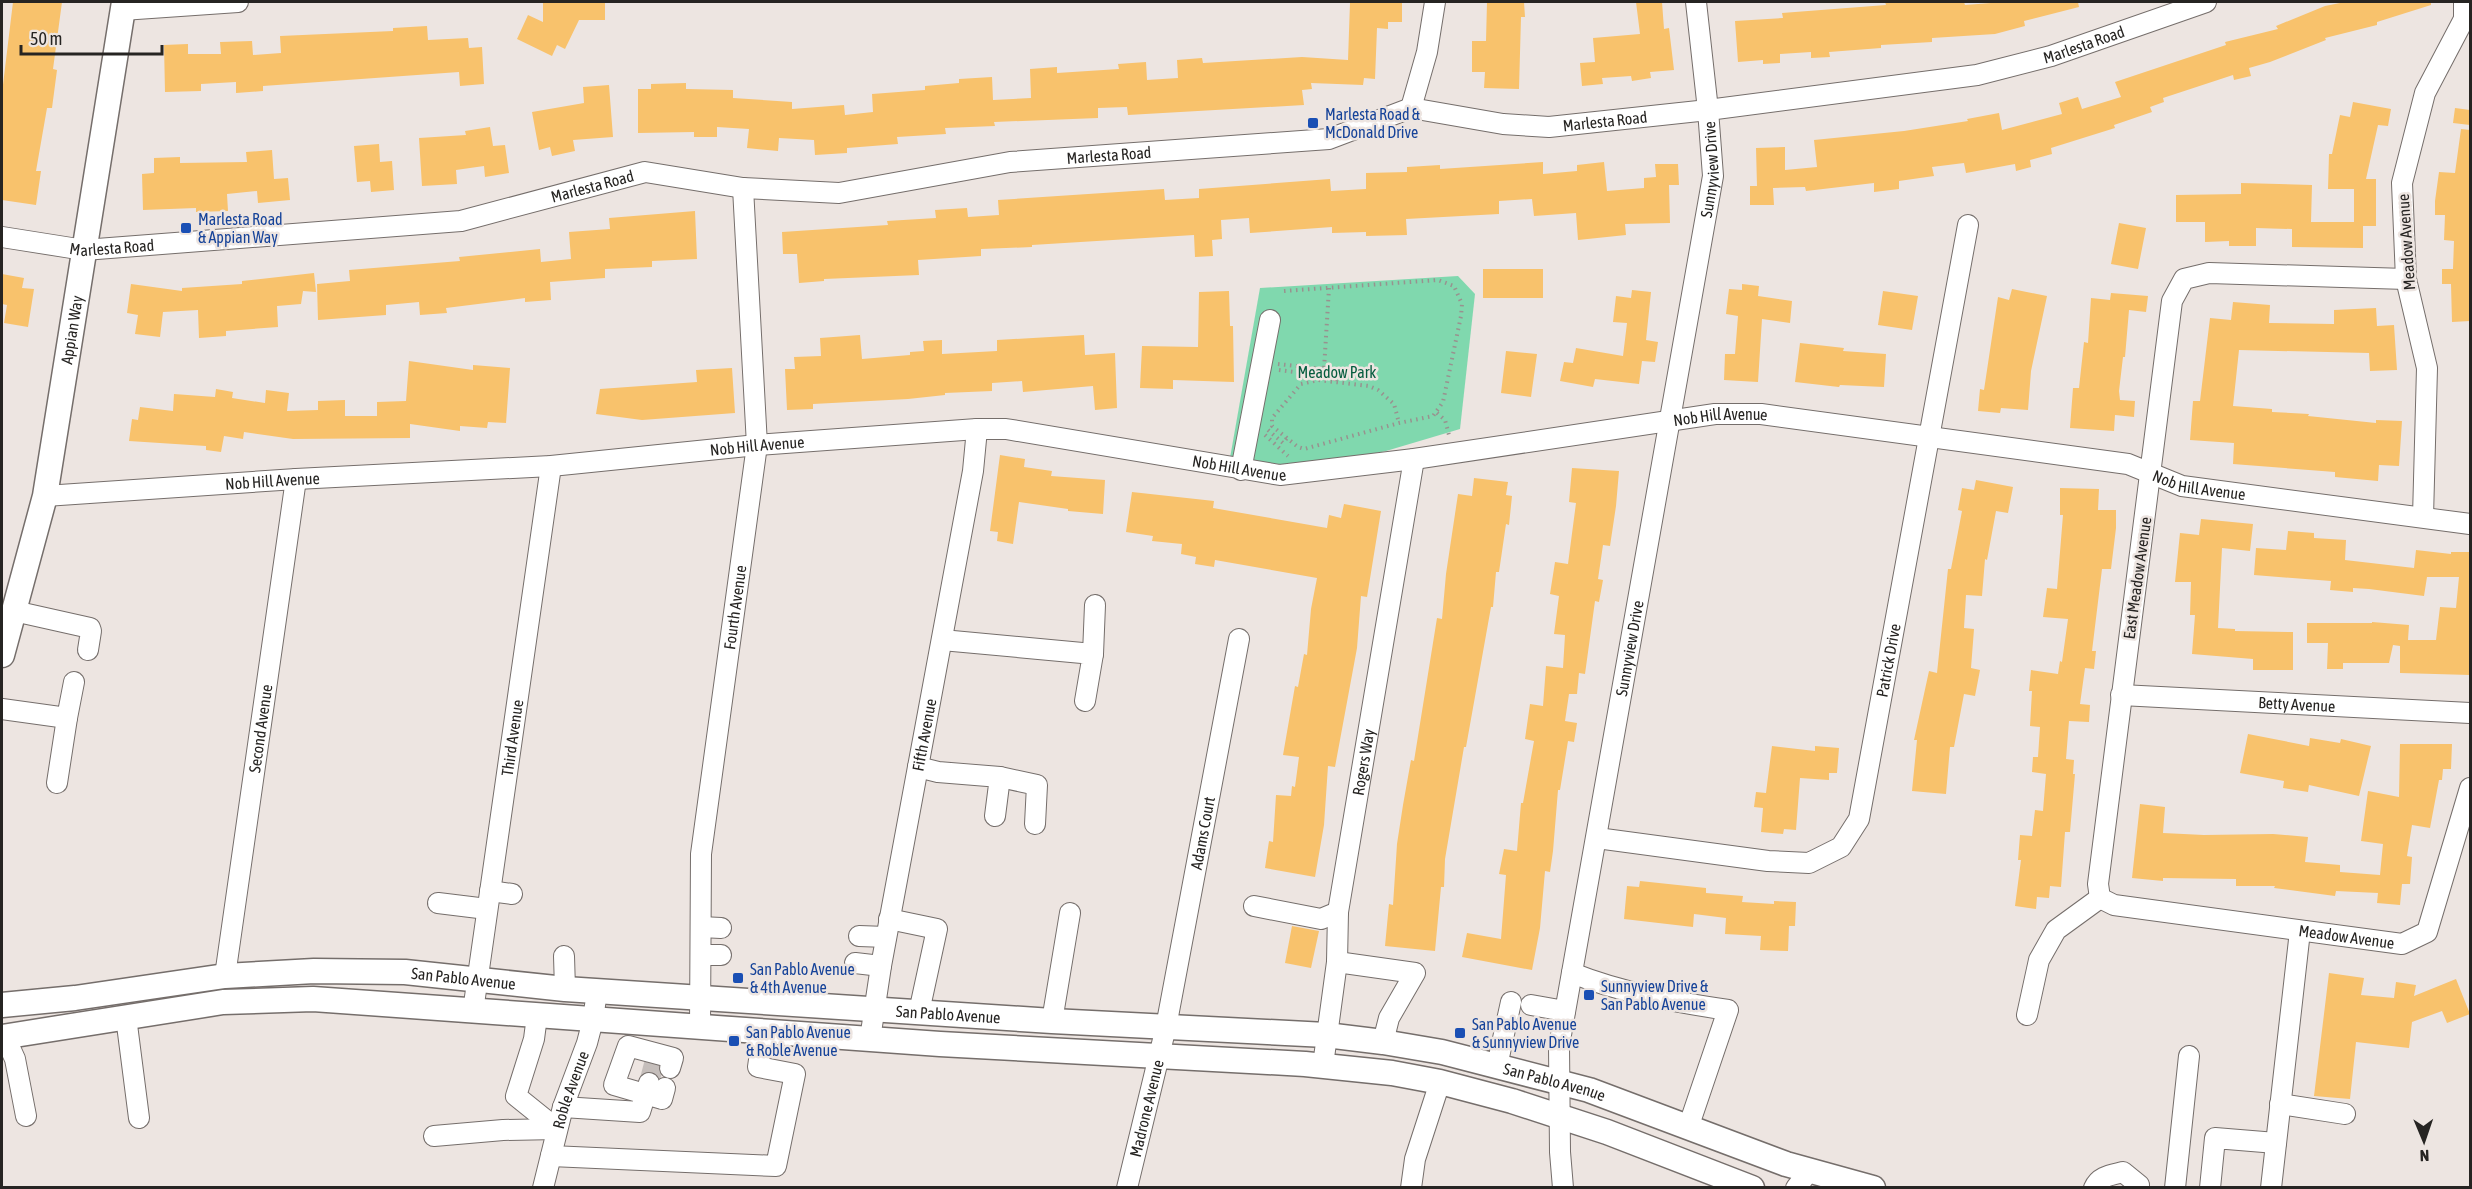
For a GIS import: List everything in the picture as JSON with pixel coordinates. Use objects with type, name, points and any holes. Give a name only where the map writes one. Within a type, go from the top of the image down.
[{"type":"main road","name":"Appian Way","points":[[2,655],[45,496],[123,6]]},
{"type":"main road","name":"San Pablo Avenue","points":[[7,1003],[225,976],[314,971],[405,972],[565,989],[1052,1021],[1326,1035],[1442,1052],[1589,1090],[1688,1128],[1805,1182],[1873,1188]]},
{"type":"main road","name":"San Pablo Avenue","points":[[3,1037],[224,1002],[313,999],[700,1028],[1323,1065],[1392,1073],[1440,1082],[1560,1116],[1752,1188]]},
{"type":"street","points":[[123,6],[238,2]]},
{"type":"street","points":[[1411,108],[1427,52],[1436,2]]},
{"type":"street","name":"Sunnyview Drive","points":[[1563,1188],[1558,1082],[1559,1046],[1713,176],[1696,2]]},
{"type":"street","name":"Marlesta Road","points":[[2,237],[84,250],[461,221],[645,172],[743,188],[839,192],[1010,162],[1329,139],[1411,108],[1503,124],[1549,127],[1708,110],[1977,75],[2051,56],[2206,2]]},
{"type":"street","name":"Meadow Avenue","points":[[2423,517],[2427,368],[2406,279],[2402,183],[2425,93],[2464,19],[2464,2]]},
{"type":"street","name":"Fourth Avenue","points":[[700,1028],[701,998],[711,955],[711,927],[700,882],[704,825],[757,445],[743,188]]},
{"type":"street","name":"Patrick Drive","points":[[1597,838],[1768,861],[1809,863],[1841,847],[1859,819],[1968,225]]},
{"type":"street","name":"East Meadow Avenue","points":[[2100,898],[2098,884],[2121,694],[2152,474],[2172,301],[2184,279],[2209,273],[2406,279]]},
{"type":"street","points":[[1241,470],[1270,320]]},
{"type":"street","name":"Nob Hill Avenue","points":[[45,496],[296,479],[551,466],[757,445],[977,429],[1006,429],[1241,470],[1288,474],[1414,459],[1715,414],[1761,414],[2128,464],[2182,486],[2423,517]]},
{"type":"street","name":"Fifth Avenue","points":[[870,1039],[880,966],[973,471],[977,429]]},
{"type":"street","name":"Rogers Way","points":[[1323,1065],[1337,962],[1338,912],[1414,459]]},
{"type":"street","name":"Third Avenue","points":[[473,1011],[551,466]]},
{"type":"street","name":"Second Avenue","points":[[225,976],[296,479]]},
{"type":"street","points":[[2423,517],[2470,524]]},
{"type":"street","points":[[1085,701],[1093,654],[1095,605]]},
{"type":"street","points":[[14,611],[90,628],[92,631],[88,650]]},
{"type":"street","name":"Adams Court","points":[[1166,1027],[1239,639]]},
{"type":"street","points":[[942,640],[1093,654]]},
{"type":"street","points":[[57,783],[74,682]]},
{"type":"street","name":"Betty Avenue","points":[[2121,694],[2470,713]]},
{"type":"street","points":[[2,709],[67,718]]},
{"type":"street","points":[[918,767],[938,772],[1000,777],[1038,785],[1035,824]]},
{"type":"street","points":[[995,816],[1000,777]]},
{"type":"street","name":"Meadow Avenue","points":[[2271,1188],[2300,931],[2402,944],[2427,932],[2470,788]]},
{"type":"street","points":[[438,903],[488,900],[512,894]]},
{"type":"street","points":[[2027,1015],[2039,960],[2055,930],[2100,898],[2114,905],[2300,931]]},
{"type":"street","points":[[1254,906],[1321,919],[1338,912]]},
{"type":"street","points":[[1052,1021],[1070,913]]},
{"type":"street","points":[[859,936],[887,928],[937,929],[919,1012]]},
{"type":"street","points":[[564,956],[565,989]]},
{"type":"street","points":[[1337,962],[1415,973],[1389,1018],[1383,1042]]},
{"type":"street","points":[[855,963],[880,966]]},
{"type":"street","points":[[1572,973],[1602,985],[1680,1003],[1728,1010],[1688,1128]]},
{"type":"street","name":"Roble Avenue","points":[[543,1188],[563,1107],[588,1043],[597,991]]},
{"type":"street","points":[[1497,1066],[1511,1002]]},
{"type":"street","points":[[1531,1005],[1565,1011]]},
{"type":"street","points":[[537,1016],[534,1039],[516,1096],[557,1129]]},
{"type":"street","points":[[126,1017],[139,1118]]},
{"type":"street","points":[[563,1107],[640,1113],[653,1089],[614,1085],[628,1046],[660,1062],[670,1025]]},
{"type":"street","name":"Madrone Avenue","points":[[1127,1188],[1166,1027]]},
{"type":"street","points":[[551,1156],[776,1166],[795,1074],[758,1067],[763,1032]]},
{"type":"street","points":[[3,1037],[15,1059],[26,1116]]},
{"type":"street","points":[[2175,1188],[2189,1056]]},
{"type":"street","points":[[1411,1188],[1415,1159],[1440,1082]]},
{"type":"street","points":[[2280,1104],[2345,1114]]},
{"type":"street","points":[[434,1136],[503,1130],[557,1129]]},
{"type":"street","points":[[2210,1188],[2215,1138],[2276,1143]]},
{"type":"street","points":[[2094,1188],[2095,1184],[2105,1176],[2123,1172],[2139,1185],[2139,1188]]},
{"type":"path","points":[[1284,291],[1438,280],[1454,286],[1462,304],[1461,316],[1443,402],[1437,412],[1425,418],[1309,448],[1298,447],[1272,426],[1272,418],[1301,384],[1307,381],[1327,381],[1370,386],[1378,390],[1394,404],[1399,423]]},
{"type":"path","points":[[1324,369],[1329,288]]},
{"type":"path","points":[[1327,381],[1327,376],[1278,370],[1278,364],[1336,370],[1335,382]]},
{"type":"path","points":[[1437,412],[1446,420],[1453,453]]},
{"type":"path","points":[[1287,438],[1283,443],[1265,428],[1262,432],[1288,454],[1288,474]]},
{"type":"green space","name":"Meadow Park","points":[[1458,276],[1475,294],[1460,429],[1386,451],[1320,465],[1295,466],[1230,458],[1260,288]]},
{"type":"building","points":[[13,2],[62,2],[53,69],[57,70],[52,108],[47,108],[36,171],[41,171],[36,205],[2,200],[2,93]]},
{"type":"building","points":[[543,2],[605,2],[605,20],[579,20],[565,49],[557,45],[552,56],[517,39],[528,15],[543,22]]},
{"type":"building","points":[[1402,2],[1402,22],[1388,22],[1388,29],[1377,28],[1375,79],[1364,78],[1363,85],[1311,83],[1312,89],[1302,90],[1304,105],[1128,115],[1127,107],[1098,108],[1098,118],[994,122],[995,126],[945,128],[946,134],[897,137],[898,144],[847,148],[847,153],[815,155],[814,140],[779,138],[778,151],[747,148],[749,129],[717,127],[717,137],[694,137],[694,132],[638,133],[638,89],[651,89],[651,84],[686,83],[686,89],[733,90],[733,98],[792,102],[792,109],[844,105],[845,115],[873,112],[872,94],[925,90],[925,86],[959,83],[959,79],[992,77],[993,100],[1031,98],[1030,69],[1057,67],[1057,73],[1119,69],[1118,64],[1146,62],[1147,80],[1178,78],[1177,60],[1202,58],[1203,63],[1302,57],[1348,60],[1350,3]]},
{"type":"building","points":[[1487,2],[1524,2],[1525,17],[1521,17],[1519,89],[1484,88],[1485,72],[1472,72],[1472,41],[1486,41]]},
{"type":"building","points":[[1636,2],[1662,2],[1664,29],[1669,28],[1674,70],[1650,72],[1651,78],[1632,81],[1631,76],[1602,78],[1603,84],[1582,86],[1580,63],[1595,62],[1593,38],[1640,34]]},
{"type":"building","points":[[1885,2],[1964,2],[1965,5],[2004,2],[2078,2],[2079,7],[2024,21],[2025,26],[1995,34],[1932,38],[1932,42],[1881,45],[1881,48],[1829,52],[1830,57],[1811,58],[1811,52],[1780,54],[1780,63],[1763,64],[1763,60],[1738,62],[1735,21],[1783,18],[1782,13],[1886,5]]},
{"type":"building","points":[[2345,2],[2431,2],[2431,5],[2377,22],[2377,25],[2325,38],[2326,40],[2249,68],[2251,76],[2234,80],[2233,75],[2163,98],[2164,102],[2150,107],[2152,112],[2114,125],[2115,128],[2051,148],[2052,154],[2030,160],[2031,167],[2016,171],[2015,164],[1966,173],[1964,163],[1932,167],[1934,176],[1899,181],[1899,189],[1874,192],[1874,183],[1806,191],[1805,187],[1773,188],[1774,205],[1750,205],[1750,186],[1757,186],[1756,148],[1785,147],[1785,170],[1817,167],[1814,140],[1904,131],[1968,121],[1967,119],[1999,113],[2002,130],[2062,114],[2059,103],[2078,97],[2082,109],[2121,97],[2115,82],[2226,45],[2225,42],[2278,29],[2276,26],[2325,6]]},
{"type":"building","points":[[427,26],[428,40],[468,38],[469,48],[482,47],[484,84],[460,86],[459,72],[263,86],[263,91],[236,93],[236,82],[201,84],[201,91],[165,92],[164,45],[188,44],[188,54],[221,54],[220,42],[252,41],[253,55],[281,53],[280,36],[393,31],[393,28]]},
{"type":"building","points":[[609,85],[613,137],[573,140],[575,151],[552,156],[550,147],[539,150],[532,112],[584,103],[583,87]]},
{"type":"building","points":[[2353,102],[2391,109],[2388,126],[2378,125],[2366,179],[2376,179],[2376,226],[2363,226],[2363,248],[2292,247],[2292,229],[2256,228],[2256,246],[2229,246],[2229,241],[2205,242],[2205,222],[2176,222],[2176,195],[2241,194],[2241,183],[2312,185],[2311,222],[2354,222],[2354,189],[2328,189],[2329,154],[2332,154],[2340,115],[2350,117]]},
{"type":"building","points":[[2455,108],[2470,110],[2470,125],[2453,123]]},
{"type":"building","points":[[490,127],[493,146],[505,145],[509,173],[485,177],[484,166],[456,170],[457,184],[422,186],[419,138],[466,135],[465,131]]},
{"type":"building","points":[[2461,129],[2470,130],[2470,321],[2452,322],[2451,284],[2442,284],[2442,269],[2453,269],[2454,241],[2444,240],[2445,215],[2435,215],[2435,201],[2439,172],[2455,173]]},
{"type":"building","points":[[379,144],[380,162],[392,161],[394,190],[371,192],[370,181],[357,182],[354,146]]},
{"type":"building","points":[[272,150],[274,179],[288,178],[290,200],[258,203],[257,191],[227,194],[228,211],[196,212],[196,208],[143,210],[142,174],[154,173],[154,158],[180,157],[180,163],[247,162],[246,152]]},
{"type":"building","points":[[1543,162],[1543,174],[1577,171],[1577,165],[1604,162],[1607,191],[1644,188],[1644,178],[1656,177],[1655,164],[1678,164],[1679,185],[1669,185],[1670,223],[1625,224],[1626,235],[1578,240],[1576,213],[1534,216],[1532,199],[1499,201],[1499,214],[1406,219],[1407,235],[1366,236],[1366,232],[1332,233],[1332,227],[1250,233],[1249,218],[1221,220],[1222,239],[1212,240],[1213,256],[1195,257],[1194,235],[1032,245],[1032,247],[981,249],[981,256],[918,260],[919,275],[824,279],[824,281],[799,283],[797,254],[783,254],[782,232],[888,225],[887,221],[936,218],[935,210],[967,208],[968,217],[999,215],[998,200],[1164,189],[1165,200],[1199,198],[1199,189],[1330,179],[1331,191],[1366,189],[1366,173],[1407,172],[1407,167],[1440,165],[1440,169]]},
{"type":"building","points":[[695,211],[697,259],[652,261],[652,267],[605,269],[605,278],[550,282],[551,300],[525,302],[525,298],[446,308],[447,313],[420,315],[419,302],[386,305],[386,315],[318,320],[317,284],[350,281],[349,270],[460,261],[459,257],[540,249],[541,262],[571,259],[569,232],[610,229],[609,218]]},
{"type":"building","points":[[2119,223],[2146,228],[2138,269],[2111,264]]},
{"type":"building","points":[[1483,269],[1543,269],[1543,298],[1483,298]]},
{"type":"building","points":[[314,273],[316,292],[303,291],[301,304],[277,306],[278,327],[226,331],[226,336],[199,338],[198,310],[163,312],[160,337],[135,334],[138,315],[127,313],[131,284],[182,291],[182,288],[242,284],[242,281]]},
{"type":"building","points":[[2,274],[24,278],[22,288],[34,289],[28,327],[4,323],[7,305],[2,304]]},
{"type":"building","points":[[1742,284],[1759,286],[1758,296],[1792,301],[1790,323],[1762,319],[1758,382],[1724,380],[1725,354],[1735,354],[1738,316],[1726,314],[1729,289],[1742,290]]},
{"type":"building","points":[[2012,289],[2047,296],[2031,371],[2028,410],[2001,408],[2000,413],[1978,411],[1980,389],[1984,390],[1998,297],[2009,300]]},
{"type":"building","points":[[1632,290],[1651,292],[1646,340],[1658,342],[1655,362],[1642,361],[1639,384],[1595,379],[1593,387],[1560,381],[1564,362],[1573,363],[1576,348],[1623,356],[1627,323],[1613,322],[1616,296],[1631,298]]},
{"type":"building","points":[[1229,291],[1230,326],[1233,326],[1234,382],[1173,380],[1173,389],[1140,388],[1142,346],[1198,347],[1199,292]]},
{"type":"building","points":[[1883,291],[1918,296],[1912,330],[1878,325]]},
{"type":"building","points":[[2111,293],[2148,296],[2146,312],[2129,310],[2119,391],[2120,400],[2135,401],[2134,417],[2115,415],[2114,431],[2070,428],[2073,388],[2079,388],[2084,342],[2088,343],[2091,298],[2110,300]]},
{"type":"building","points":[[2233,302],[2270,305],[2269,323],[2334,324],[2334,310],[2376,308],[2377,326],[2394,325],[2397,370],[2370,371],[2369,353],[2239,350],[2233,406],[2376,423],[2376,420],[2402,421],[2399,466],[2379,465],[2378,481],[2335,477],[2335,472],[2233,464],[2234,443],[2190,440],[2193,401],[2200,401],[2210,318],[2231,320]]},
{"type":"building","points":[[860,335],[862,359],[910,355],[910,352],[924,351],[923,341],[942,340],[942,354],[997,351],[997,340],[1084,335],[1085,355],[1115,353],[1117,408],[1095,410],[1093,386],[1023,392],[1022,381],[992,383],[992,391],[945,393],[945,395],[908,399],[813,404],[813,409],[787,410],[785,369],[795,369],[794,357],[821,356],[820,338]]},
{"type":"building","points":[[1800,343],[1844,348],[1843,351],[1886,354],[1884,387],[1840,385],[1839,387],[1795,382]]},
{"type":"building","points":[[1506,351],[1537,354],[1531,397],[1501,393]]},
{"type":"building","points":[[409,361],[473,370],[473,365],[510,368],[506,423],[488,422],[487,428],[460,426],[460,431],[410,424],[410,438],[293,439],[244,432],[243,439],[224,436],[221,452],[206,450],[206,446],[129,441],[132,419],[138,420],[140,407],[173,411],[174,394],[215,397],[216,389],[233,392],[232,398],[265,403],[266,390],[289,393],[287,411],[318,410],[318,401],[345,400],[345,416],[377,416],[377,402],[406,401]]},
{"type":"building","points":[[732,368],[735,413],[642,420],[596,414],[600,389],[697,382],[696,370]]},
{"type":"building","points":[[1000,455],[1025,459],[1024,467],[1052,471],[1051,476],[1105,480],[1103,514],[1068,511],[1068,509],[1019,502],[1013,544],[997,541],[998,532],[990,531]]},
{"type":"building","points":[[1572,468],[1619,471],[1610,546],[1603,545],[1598,579],[1603,580],[1599,602],[1595,601],[1585,674],[1579,673],[1577,694],[1569,694],[1565,721],[1577,723],[1574,742],[1568,741],[1560,790],[1558,790],[1550,872],[1545,871],[1540,928],[1532,970],[1462,957],[1467,933],[1501,939],[1506,875],[1499,874],[1504,849],[1517,851],[1521,803],[1523,803],[1534,741],[1525,739],[1530,704],[1543,706],[1546,666],[1563,668],[1565,635],[1554,634],[1559,596],[1550,594],[1555,562],[1568,564],[1576,503],[1569,502]]},
{"type":"building","points":[[1474,478],[1508,482],[1506,495],[1512,496],[1509,525],[1506,524],[1499,572],[1496,572],[1493,607],[1491,607],[1466,747],[1464,747],[1445,859],[1444,887],[1441,887],[1435,951],[1385,946],[1389,904],[1393,905],[1397,844],[1403,805],[1411,760],[1414,761],[1437,618],[1442,619],[1458,494],[1472,496]]},
{"type":"building","points":[[1976,480],[2013,487],[2008,513],[1996,511],[1987,560],[1985,559],[1982,596],[1966,595],[1964,628],[1974,629],[1971,668],[1980,670],[1975,696],[1964,694],[1954,747],[1950,747],[1946,794],[1912,791],[1917,740],[1914,740],[1929,671],[1937,673],[1948,569],[1951,569],[1962,511],[1958,510],[1962,488],[1974,490]]},
{"type":"building","points":[[2060,488],[2099,489],[2098,510],[2116,510],[2116,528],[2111,569],[2102,569],[2092,651],[2096,651],[2094,669],[2085,668],[2080,704],[2090,705],[2089,722],[2069,721],[2066,759],[2074,760],[2073,774],[2075,774],[2070,832],[2065,832],[2061,887],[2050,886],[2049,898],[2037,897],[2036,909],[2015,906],[2021,860],[2018,860],[2020,835],[2032,836],[2035,810],[2043,811],[2046,774],[2032,772],[2033,757],[2038,757],[2040,727],[2030,726],[2031,670],[2058,674],[2068,619],[2043,617],[2047,588],[2057,589],[2063,515],[2060,515]]},
{"type":"building","points":[[1132,492],[1214,501],[1213,508],[1327,528],[1329,515],[1341,518],[1344,504],[1381,511],[1367,597],[1361,596],[1357,648],[1335,767],[1328,766],[1324,825],[1315,877],[1265,868],[1269,841],[1273,842],[1276,795],[1291,796],[1292,786],[1295,787],[1299,757],[1283,755],[1295,686],[1298,687],[1304,654],[1307,655],[1311,609],[1317,578],[1215,560],[1214,567],[1195,564],[1196,557],[1181,554],[1182,544],[1152,541],[1153,536],[1126,532]]},
{"type":"building","points":[[2201,519],[2253,524],[2250,551],[2222,548],[2218,628],[2235,629],[2235,631],[2293,632],[2293,670],[2253,670],[2253,659],[2192,654],[2195,615],[2190,615],[2191,582],[2175,582],[2180,533],[2199,535]]},
{"type":"building","points":[[2288,531],[2314,533],[2314,538],[2346,540],[2345,560],[2414,568],[2416,550],[2451,554],[2451,552],[2470,552],[2470,675],[2400,673],[2400,646],[2393,645],[2389,663],[2343,663],[2343,669],[2327,669],[2328,643],[2307,643],[2307,623],[2372,622],[2409,625],[2408,640],[2436,640],[2440,607],[2456,608],[2459,577],[2427,577],[2424,596],[2369,589],[2353,588],[2353,592],[2330,590],[2331,581],[2254,575],[2256,548],[2286,550]]},
{"type":"building","points":[[2248,734],[2309,746],[2310,738],[2340,743],[2341,739],[2371,746],[2359,796],[2309,785],[2308,792],[2283,788],[2284,781],[2240,773]]},
{"type":"building","points":[[2400,744],[2452,744],[2451,769],[2443,769],[2442,780],[2439,780],[2430,828],[2412,825],[2407,856],[2412,857],[2410,884],[2402,884],[2400,905],[2377,903],[2378,893],[2336,891],[2335,896],[2274,888],[2275,886],[2236,886],[2236,879],[2163,878],[2163,881],[2132,878],[2140,804],[2165,807],[2163,833],[2273,834],[2308,837],[2305,862],[2340,865],[2340,872],[2380,875],[2383,844],[2361,841],[2368,791],[2399,797]]},
{"type":"building","points":[[1772,746],[1815,751],[1815,746],[1839,748],[1837,773],[1829,773],[1829,780],[1800,778],[1796,830],[1784,829],[1783,834],[1761,832],[1763,808],[1754,807],[1756,792],[1766,793]]},
{"type":"building","points":[[1640,881],[1706,888],[1706,893],[1743,896],[1742,902],[1774,904],[1774,901],[1796,902],[1795,926],[1789,926],[1788,951],[1760,950],[1761,936],[1725,934],[1726,918],[1694,914],[1693,927],[1624,919],[1627,886],[1639,887]]},
{"type":"building","points":[[1292,926],[1319,931],[1311,968],[1285,963]]},
{"type":"building","points":[[2329,973],[2364,978],[2361,995],[2394,998],[2396,982],[2416,985],[2414,996],[2456,979],[2470,1014],[2447,1023],[2442,1011],[2412,1022],[2409,1048],[2356,1042],[2350,1099],[2314,1096]]},
{"type":"tunnel","points":[[649,1083],[654,1064]]},
{"type":"place","name":"Marlesta Road & McDonald Drive","points":[[1313,123]]},
{"type":"place","name":"Marlesta Road & Appian Way","points":[[186,228]]},
{"type":"place","name":"San Pablo Avenue & 4th Avenue","points":[[738,978]]},
{"type":"place","name":"Sunnyview Drive & San Pablo Avenue","points":[[1589,995]]},
{"type":"place","name":"San Pablo Avenue & Sunnyview Drive","points":[[1460,1033]]},
{"type":"place","name":"San Pablo Avenue & Roble Avenue","points":[[734,1041]]}]
